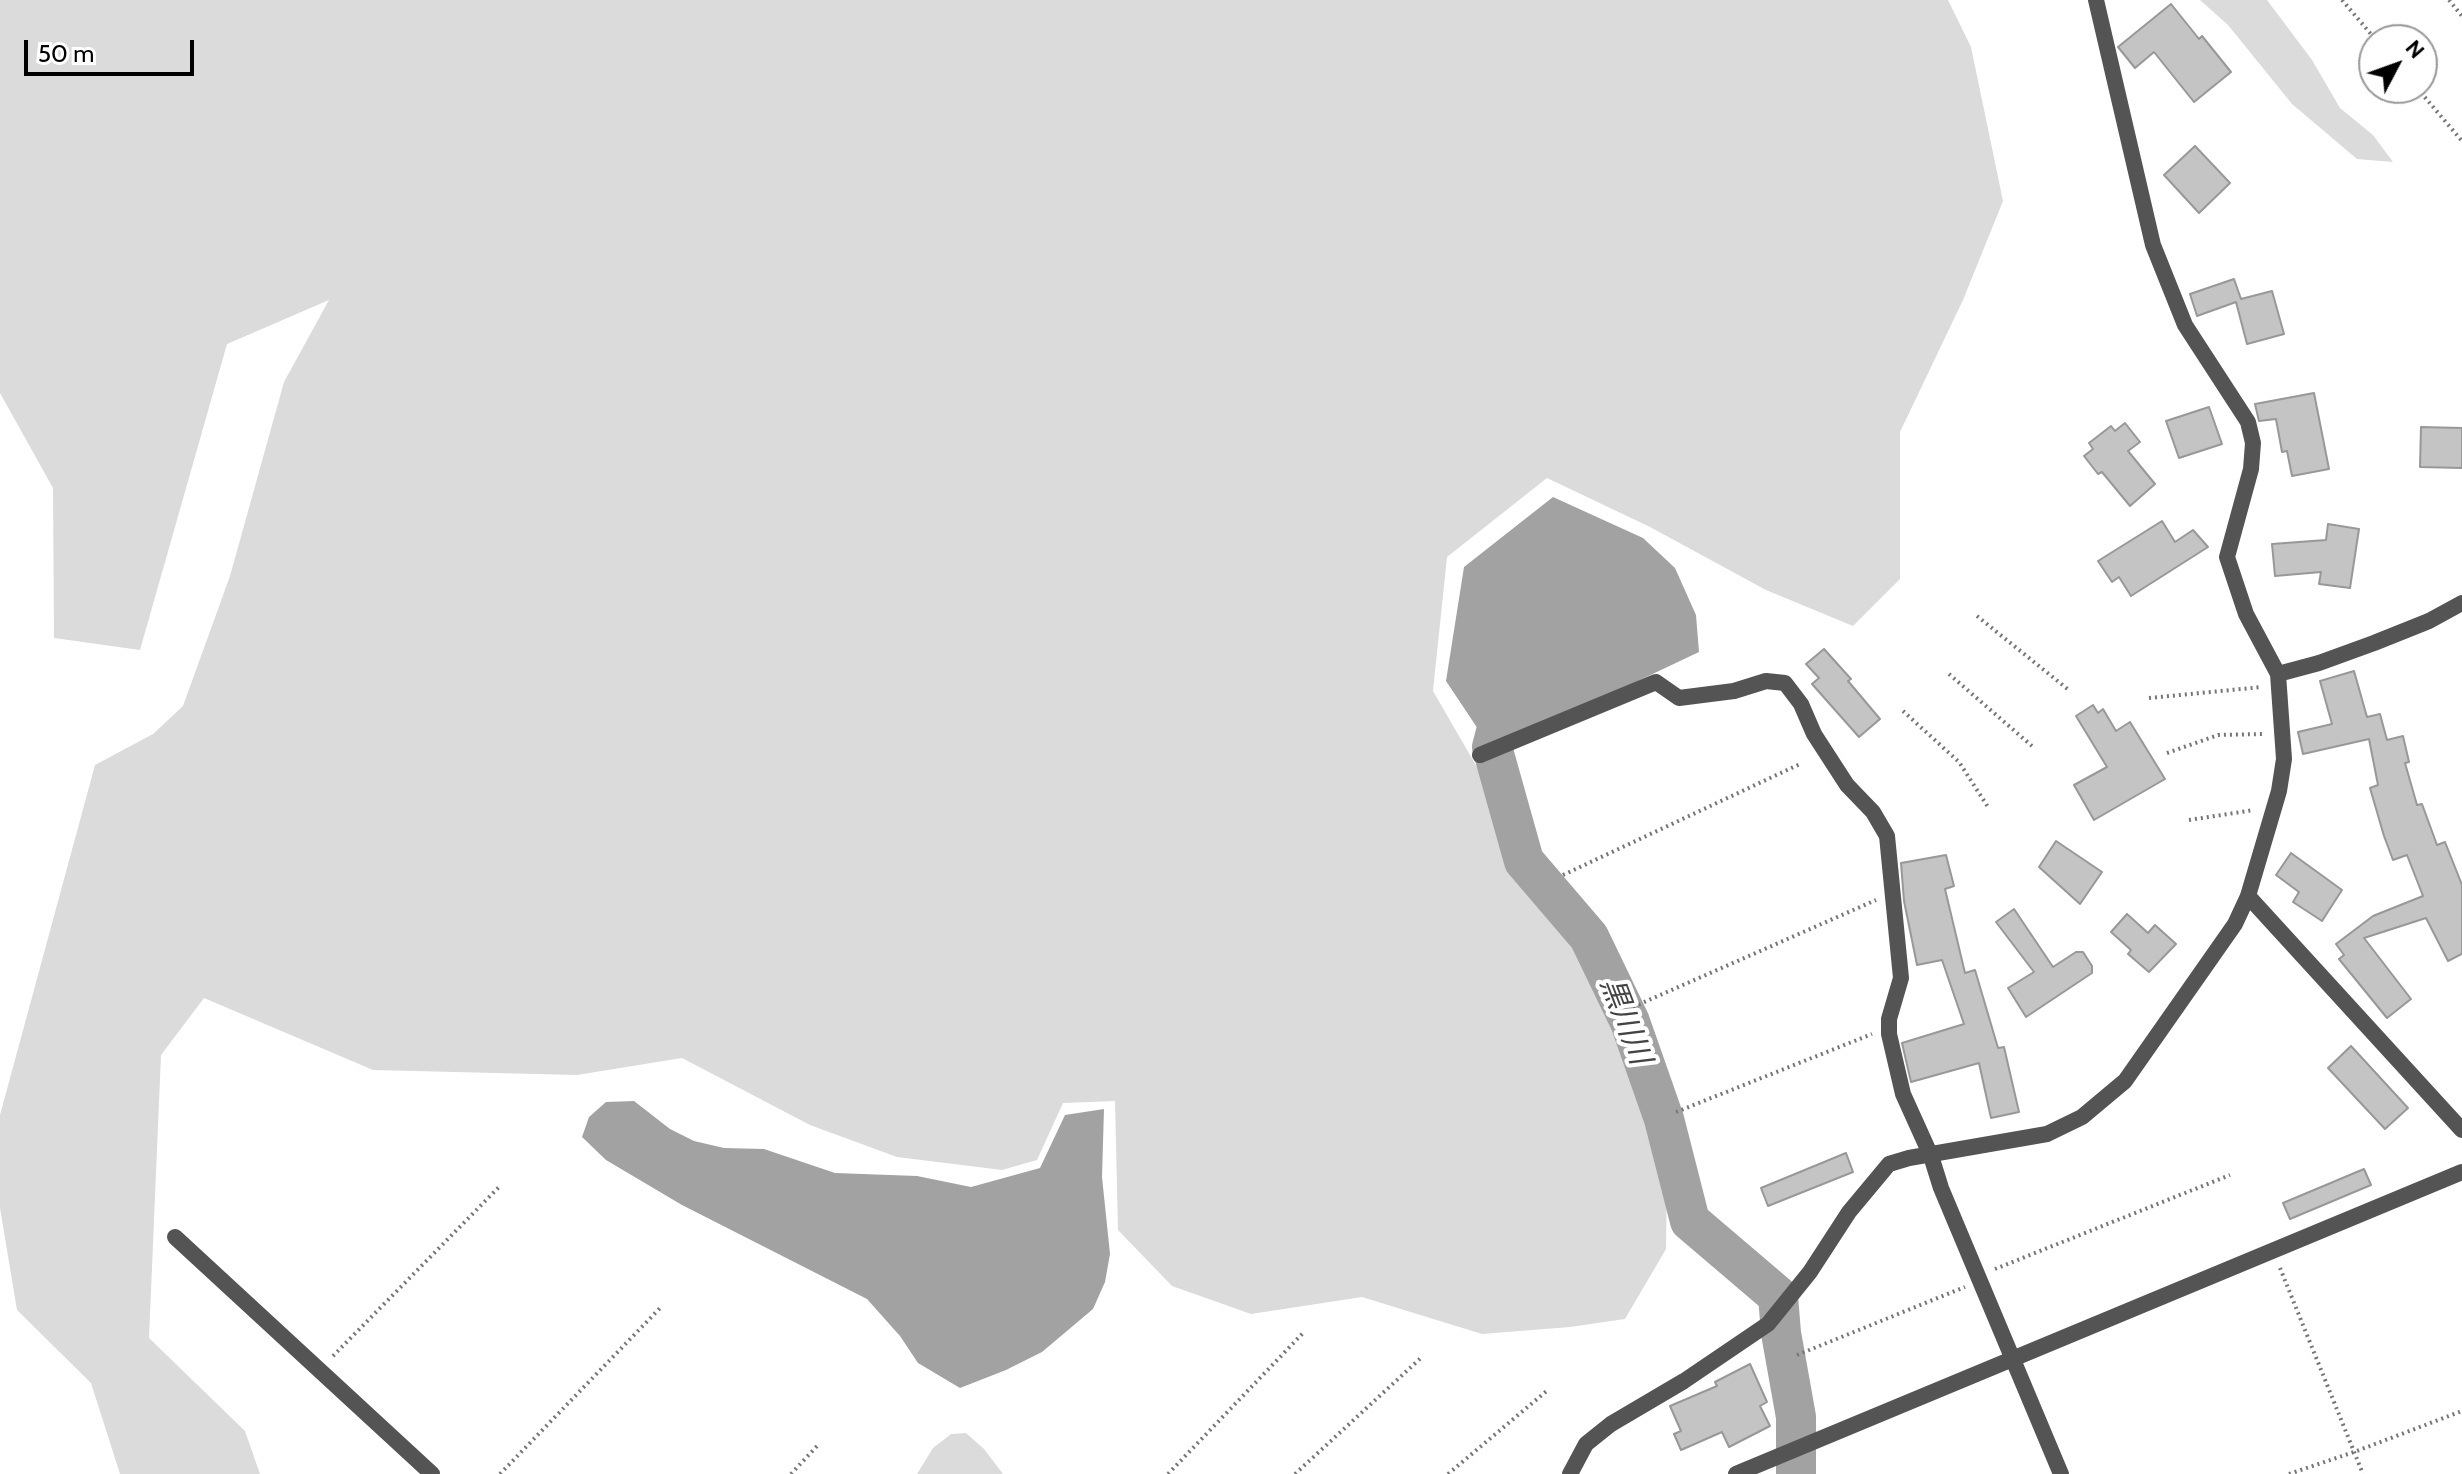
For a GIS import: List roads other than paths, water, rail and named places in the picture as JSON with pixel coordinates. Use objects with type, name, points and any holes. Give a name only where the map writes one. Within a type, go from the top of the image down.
[{"type":"street","points":[[1570,1474],[1586,1444],[1611,1424],[1684,1381],[1768,1324],[1810,1272],[1849,1212],[1889,1164],[2047,1134],[2082,1117],[2125,1081],[2235,924],[2248,896],[2267,839],[2282,770],[2274,680],[2246,614],[2227,557],[2251,469],[2253,443],[2248,422],[2185,325],[2153,245],[2096,0]]},
{"type":"street","points":[[2274,680],[2429,621],[2462,603]]},
{"type":"street","points":[[1480,755],[1656,682],[1679,698],[1734,691],[1766,681],[1785,683],[1801,704],[1814,734],[1847,785],[1873,812],[1887,836],[1901,978],[1889,1019],[1889,1034],[1903,1094],[2061,1474]]},
{"type":"street","points":[[2248,896],[2462,1130]]},
{"type":"street","points":[[1736,1474],[2462,1172]]},
{"type":"street","points":[[175,1237],[432,1474]]},
{"type":"waterway","name":"黒川川","points":[[1507,708],[1501,713],[1492,747],[1524,861],[1589,937],[1630,1022],[1664,1119],[1690,1221],[1778,1296],[1781,1333],[1796,1417],[1796,1474]]}]
